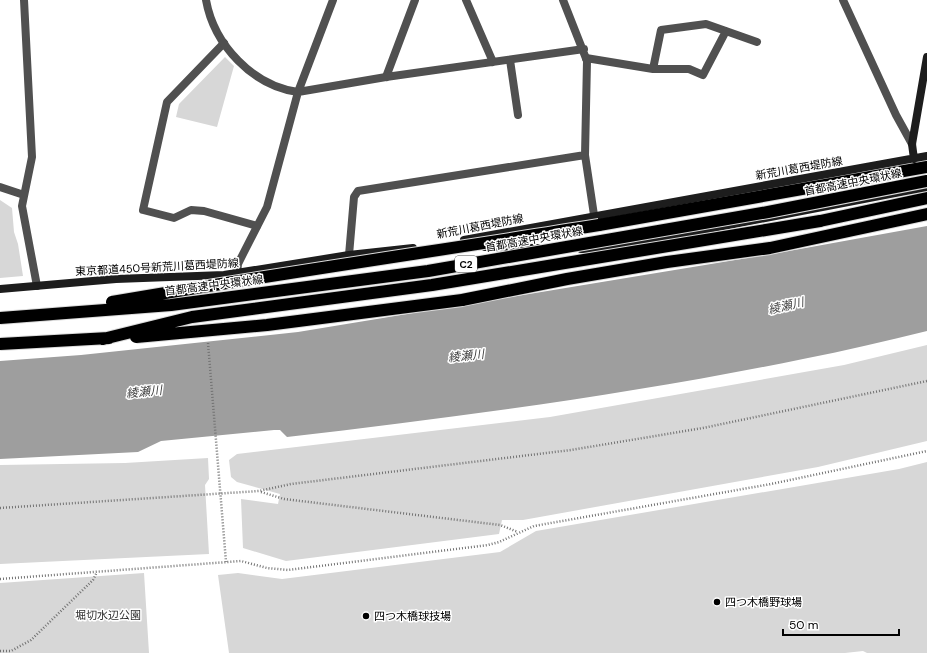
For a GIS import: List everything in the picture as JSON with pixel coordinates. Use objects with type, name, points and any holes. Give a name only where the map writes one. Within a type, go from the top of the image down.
[{"type":"highway","points":[[1,318],[97,305],[233,281],[363,263],[591,226],[927,167]]},
{"type":"highway","name":"首都高速中央環状線","points":[[1,318],[171,305],[428,270],[768,212],[927,181]]},
{"type":"highway","points":[[103,339],[192,317],[432,285],[820,221],[927,198]]},
{"type":"highway","points":[[0,344],[103,339],[267,325],[462,300],[567,279],[667,262],[770,248],[927,214]]},
{"type":"main road","points":[[914,159],[912,144],[927,57]]},
{"type":"main road","name":"新荒川葛西堤防線","points":[[434,246],[594,215],[927,156]]},
{"type":"main road","name":"新荒川葛西堤防線","points":[[434,246],[604,249],[927,187]]},
{"type":"main road","name":"東京都道450号新荒川葛西堤防線","points":[[0,289],[116,279],[237,274],[349,255],[434,246]]},
{"type":"street","points":[[24,0],[32,157],[22,206],[37,286]]},
{"type":"street","points":[[206,0],[215,28],[224,43],[249,71],[276,87],[298,92],[386,77],[584,49]]},
{"type":"street","points":[[237,274],[238,264],[267,207],[298,92],[333,0]]},
{"type":"street","points":[[386,77],[415,0]]},
{"type":"street","points":[[466,0],[493,62]]},
{"type":"street","points":[[563,0],[584,49],[586,58],[585,154],[594,215]]},
{"type":"street","points":[[844,0],[896,115],[912,144]]},
{"type":"street","points":[[653,69],[661,30],[706,24],[757,42]]},
{"type":"street","points":[[586,58],[653,69],[689,69],[703,75],[726,31]]},
{"type":"street","points":[[224,43],[167,102],[143,210],[174,218],[191,210],[204,211],[257,226]]},
{"type":"street","points":[[510,60],[518,115]]},
{"type":"street","points":[[349,255],[354,197],[358,191],[585,154]]},
{"type":"street","points":[[0,187],[24,195]]},
{"type":"path","points":[[208,339],[226,562]]},
{"type":"path","points":[[0,508],[259,491],[290,484],[571,450],[703,428],[927,380]]},
{"type":"path","points":[[0,579],[241,561],[267,568],[288,570],[488,545],[499,542],[534,526],[771,484],[927,451]]},
{"type":"path","points":[[259,491],[284,499],[500,525],[518,532]]},
{"type":"path","points":[[0,651],[11,651],[31,640],[93,580],[97,571]]},
{"type":"green space","points":[[225,57],[234,66],[217,127],[176,117],[179,104]]},
{"type":"green space","points":[[0,200],[12,208],[14,232],[18,244],[23,276],[0,278]]},
{"type":"green space","points":[[927,345],[927,441],[818,467],[523,520],[502,520],[499,534],[286,561],[243,548],[241,499],[278,504],[280,494],[237,482],[231,477],[229,460],[237,454],[550,417],[844,365]]},
{"type":"green space","points":[[208,458],[209,479],[205,485],[209,554],[0,564],[0,465],[125,463]]},
{"type":"green space","name":"四つ木橋野球場","points":[[927,462],[927,653],[867,653],[863,651],[845,653],[229,653],[218,575],[238,573],[282,579],[500,552],[536,531],[899,469]]},
{"type":"green space","name":"堀切水辺公園","points":[[144,573],[149,653],[0,653],[0,583]]},
{"type":"water","name":"綾瀬川","points":[[927,226],[927,331],[834,353],[739,372],[610,394],[481,413],[287,437],[280,430],[274,430],[161,441],[138,452],[0,459],[0,361],[81,355],[298,332],[778,253]]},
{"type":"place","name":"四つ木橋野球場","points":[[717,602]]},
{"type":"place","name":"四つ木橋球技場","points":[[366,616]]}]
